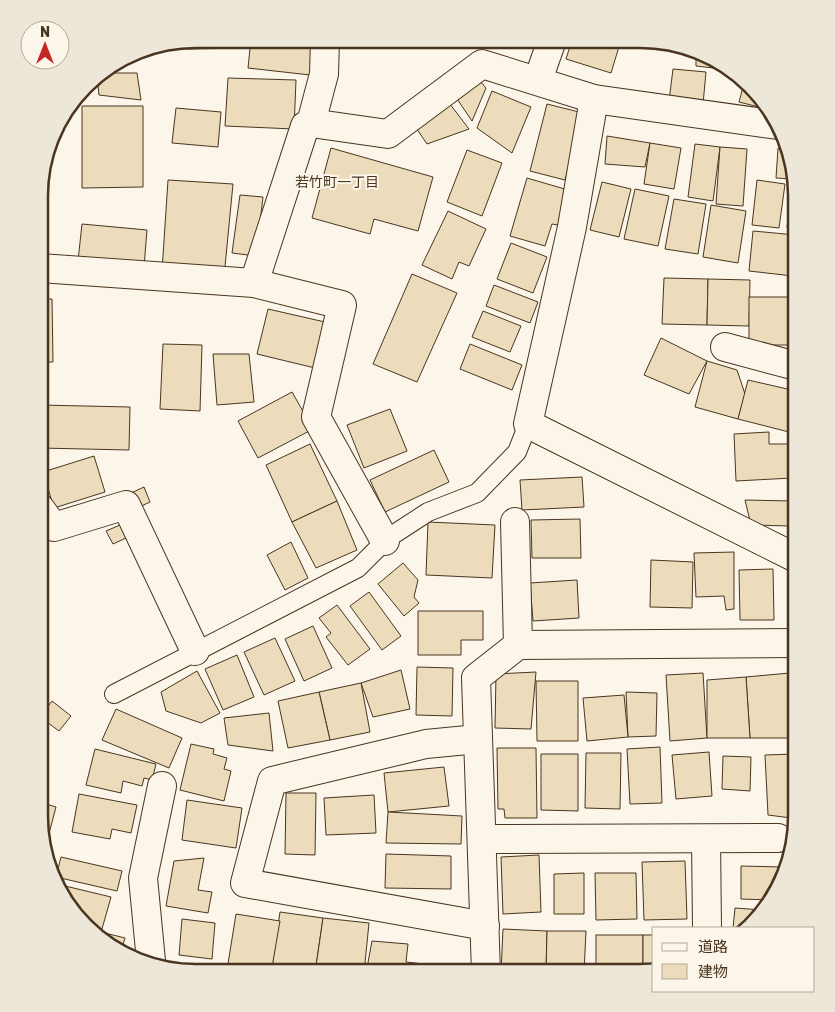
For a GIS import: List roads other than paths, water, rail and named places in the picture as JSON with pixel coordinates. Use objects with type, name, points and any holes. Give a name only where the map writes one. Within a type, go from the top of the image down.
[{"type":"street","points":[[311,123],[324,74],[325,48]]},
{"type":"street","points":[[538,80],[549,48]]},
{"type":"street","points":[[254,283],[305,126],[311,123],[388,134],[482,64],[594,99],[769,124]]},
{"type":"street","points":[[594,99],[572,227],[528,424],[787,554]]},
{"type":"street","points":[[48,269],[254,283],[342,305],[316,417],[385,541]]},
{"type":"street","points":[[725,347],[788,364]]},
{"type":"street","points":[[48,519],[54,527],[126,505],[195,652]]},
{"type":"street","points":[[515,522],[518,645]]},
{"type":"street","points":[[486,964],[476,678],[518,645],[787,643]]},
{"type":"street","points":[[478,739],[426,744],[272,781],[244,882],[485,926]]},
{"type":"street","points":[[150,957],[142,878],[162,786]]},
{"type":"street","points":[[482,839],[778,838]]},
{"type":"street","points":[[706,839],[707,927]]},
{"type":"lane","points":[[114,694],[358,568],[385,541],[428,512],[477,494],[517,452],[528,424]]},
{"type":"district","name":"若竹町一丁目","points":[[337,182]]}]
